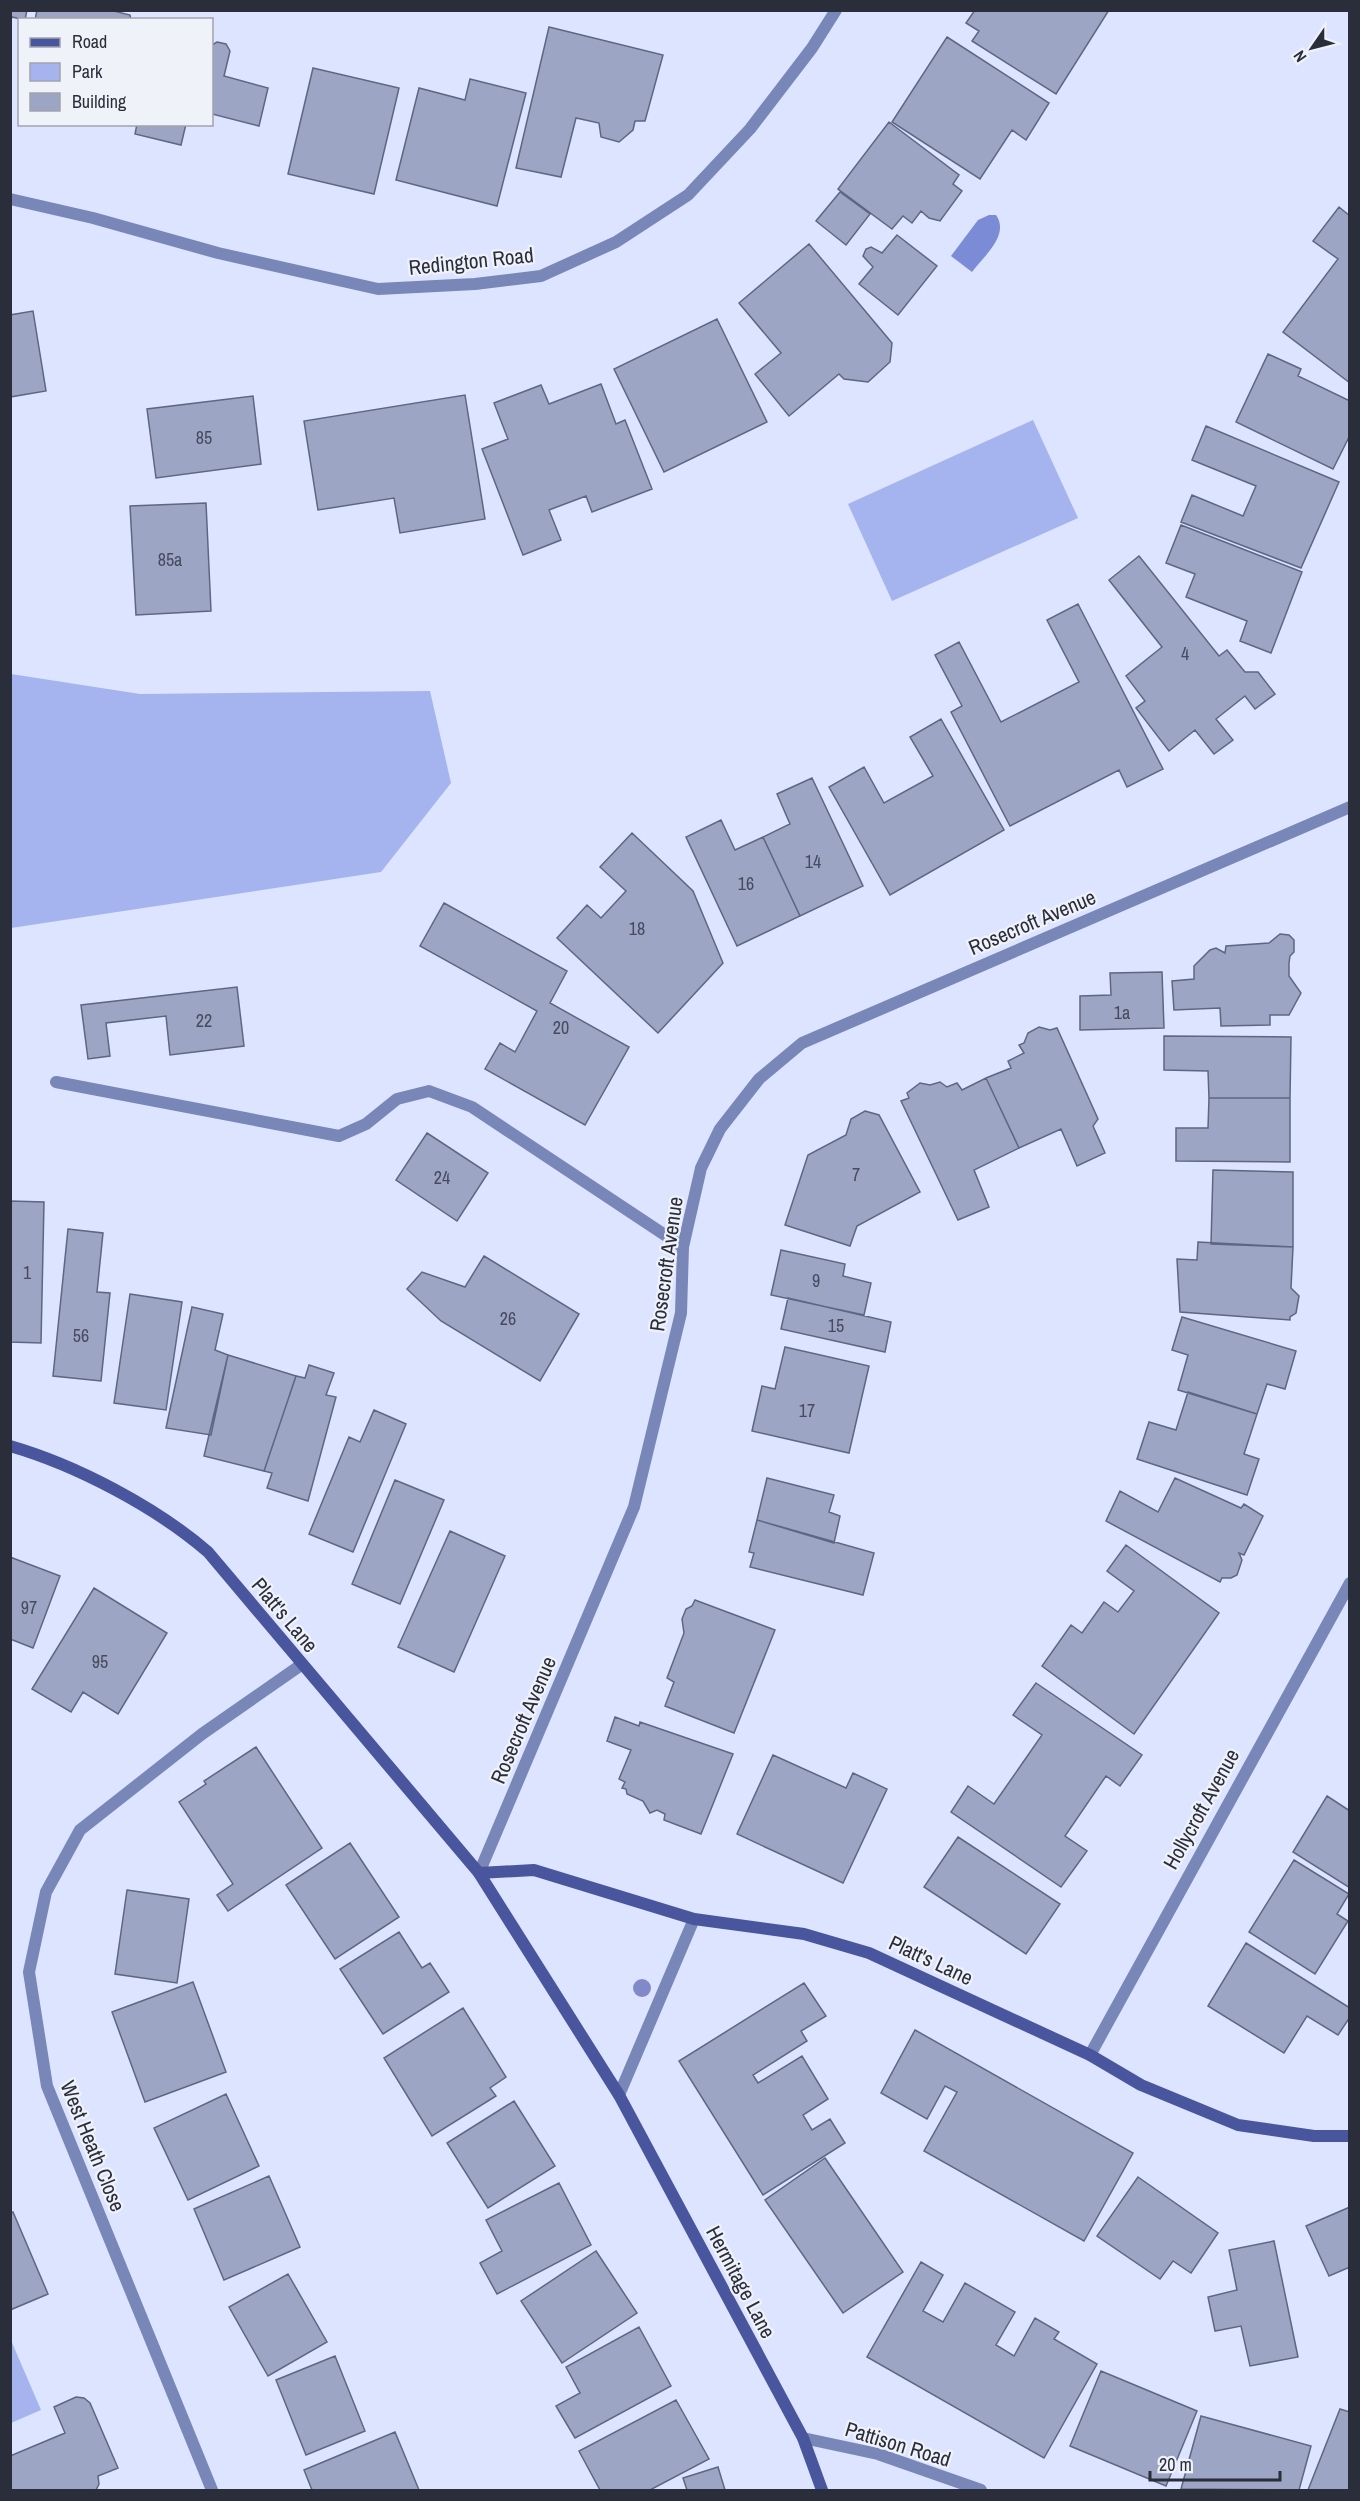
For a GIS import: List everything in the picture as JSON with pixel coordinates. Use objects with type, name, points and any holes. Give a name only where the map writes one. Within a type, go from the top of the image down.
[{"type":"street","name":"Redington Road","points":[[10,199],[93,218],[218,253],[378,289],[475,284],[541,276],[616,242],[688,195],[750,129],[812,48],[836,10]]},
{"type":"street","name":"Rosecroft Avenue","points":[[479,1873],[634,1507],[681,1313],[683,1247],[701,1168],[720,1129],[759,1079],[802,1043],[1350,807]]},
{"type":"street","points":[[56,1082],[339,1136],[366,1124],[397,1100],[429,1091],[472,1107],[683,1247]]},
{"type":"street","name":"Platt's Lane","points":[[10,1446],[36,1454],[120,1494],[189,1536],[208,1552],[301,1665],[479,1873],[619,2095]]},
{"type":"street","name":"Hollycroft Avenue","points":[[1090,2055],[1350,1583]]},
{"type":"street","name":"West Heath Close","points":[[212,2490],[47,2086],[29,1972],[46,1892],[80,1830],[202,1734],[301,1665]]},
{"type":"street","name":"Platt's Lane","points":[[479,1873],[534,1870],[694,1919],[804,1934],[869,1953],[1090,2055],[1141,2085],[1238,2125],[1314,2136],[1350,2136]]},
{"type":"street","points":[[619,2095],[694,1919]]},
{"type":"street","name":"Hermitage Lane","points":[[619,2095],[803,2438],[822,2490]]},
{"type":"street","name":"Pattison Road","points":[[803,2438],[878,2454],[981,2490]]},
{"type":"green space","points":[[1033,420],[1078,518],[892,601],[848,504]]},
{"type":"green space","points":[[11,674],[140,694],[430,691],[451,783],[381,872],[11,928]]},
{"type":"green space","points":[[10,2338],[41,2410],[11,2423],[10,2423]]},
{"type":"shaded area","points":[[989,215],[996,215],[1000,230],[998,238],[972,272],[951,256],[978,220]]},
{"type":"building","points":[[10,10],[27,10],[25,18],[12,17],[10,23]]},
{"type":"building","points":[[37,10],[110,10],[130,15],[131,18],[35,18]]},
{"type":"building","points":[[975,10],[1109,10],[1056,94],[972,41],[979,31],[966,23]]},
{"type":"building","points":[[549,27],[663,55],[645,121],[635,121],[633,130],[619,142],[601,137],[599,123],[576,118],[561,177],[516,168]]},
{"type":"building","points":[[947,37],[1049,103],[1026,140],[1012,130],[980,179],[892,122]]},
{"type":"building","points":[[217,42],[226,44],[230,51],[224,76],[268,88],[259,126],[213,114],[213,44]]},
{"type":"building","points":[[313,68],[399,88],[374,194],[288,174]]},
{"type":"building","points":[[470,79],[526,93],[497,206],[396,180],[419,88],[465,100]]},
{"type":"building","points":[[889,122],[959,175],[953,184],[962,191],[940,221],[929,218],[921,211],[912,223],[903,216],[892,229],[838,189]]},
{"type":"building","points":[[137,126],[186,126],[181,145],[135,134]]},
{"type":"building","points":[[840,192],[870,214],[846,245],[816,221]]},
{"type":"building","points":[[1339,207],[1350,216],[1350,383],[1283,332],[1338,259],[1313,241]]},
{"type":"building","points":[[897,235],[937,266],[898,315],[859,284],[873,267],[863,256],[866,249],[871,247],[882,253]]},
{"type":"building","points":[[809,244],[892,343],[890,362],[868,382],[844,379],[839,374],[789,416],[755,374],[781,353],[739,303]]},
{"type":"building","points":[[33,311],[46,391],[10,397],[10,315]]},
{"type":"building","points":[[717,319],[767,422],[664,472],[614,369]]},
{"type":"building","points":[[1268,354],[1301,369],[1298,376],[1350,401],[1350,435],[1333,469],[1236,422]]},
{"type":"building","points":[[601,384],[616,424],[625,420],[652,489],[592,512],[586,496],[549,510],[561,540],[523,555],[482,449],[508,439],[494,403],[541,385],[549,404]]},
{"type":"building","points":[[465,395],[485,519],[400,533],[394,498],[318,510],[304,421]]},
{"type":"building","points":[[253,396],[261,464],[156,478],[147,409]]},
{"type":"building","points":[[1206,426],[1339,482],[1301,568],[1181,522],[1192,495],[1243,516],[1256,486],[1192,460]]},
{"type":"building","points":[[206,503],[211,611],[136,615],[130,506]]},
{"type":"building","points":[[1181,525],[1302,572],[1271,653],[1240,641],[1247,621],[1186,597],[1195,574],[1166,563]]},
{"type":"building","points":[[1139,556],[1219,656],[1227,650],[1245,672],[1258,672],[1275,694],[1255,709],[1245,696],[1216,719],[1233,740],[1214,754],[1195,730],[1169,751],[1136,708],[1145,701],[1126,676],[1162,647],[1109,580]]},
{"type":"building","points":[[1078,604],[1163,769],[1127,787],[1119,770],[1010,826],[951,712],[962,706],[935,655],[959,642],[1001,722],[1079,682],[1047,620]]},
{"type":"building","points":[[941,719],[1004,830],[890,895],[829,787],[864,767],[884,803],[933,776],[910,737]]},
{"type":"building","points":[[812,778],[863,886],[800,916],[763,837],[790,824],[777,794]]},
{"type":"building","points":[[721,820],[735,850],[763,837],[800,916],[737,946],[686,837]]},
{"type":"building","points":[[632,833],[693,891],[723,963],[658,1033],[557,938],[587,905],[601,918],[626,891],[600,867]]},
{"type":"building","points":[[444,903],[567,971],[550,1003],[629,1047],[585,1125],[485,1069],[500,1043],[515,1052],[537,1011],[420,946]]},
{"type":"building","points":[[1280,934],[1289,935],[1294,940],[1289,976],[1301,993],[1289,1015],[1270,1015],[1270,1025],[1221,1026],[1220,1008],[1174,1010],[1172,981],[1194,979],[1194,966],[1210,950],[1216,948],[1225,953],[1226,946],[1269,943]]},
{"type":"building","points":[[1162,972],[1164,1028],[1080,1030],[1080,996],[1111,995],[1110,973]]},
{"type":"building","points":[[237,987],[244,1046],[170,1055],[166,1016],[106,1023],[110,1056],[88,1059],[81,1005]]},
{"type":"building","points":[[1039,1027],[1050,1030],[1057,1028],[1098,1119],[1093,1126],[1105,1153],[1077,1166],[1061,1129],[1019,1148],[986,1078],[1011,1068],[1008,1061],[1024,1053],[1019,1045],[1024,1043],[1028,1033]]},
{"type":"building","points":[[1164,1036],[1291,1037],[1290,1098],[1209,1098],[1208,1071],[1164,1070]]},
{"type":"building","points":[[986,1078],[1019,1148],[974,1170],[989,1207],[958,1220],[901,1101],[909,1098],[907,1093],[920,1083],[930,1085],[940,1082],[947,1087],[957,1083],[962,1090]]},
{"type":"building","points":[[1209,1098],[1290,1098],[1290,1162],[1176,1161],[1176,1128],[1208,1128]]},
{"type":"building","points":[[865,1111],[879,1115],[920,1192],[857,1226],[850,1246],[785,1225],[808,1155],[846,1135],[851,1119]]},
{"type":"building","points":[[427,1133],[488,1173],[457,1221],[396,1180]]},
{"type":"building","points":[[1213,1170],[1293,1172],[1293,1247],[1211,1244]]},
{"type":"building","points":[[10,1201],[44,1202],[41,1343],[10,1342]]},
{"type":"building","points":[[68,1229],[103,1233],[97,1292],[110,1293],[101,1381],[53,1376]]},
{"type":"building","points":[[1198,1242],[1293,1247],[1291,1288],[1299,1296],[1296,1313],[1290,1317],[1290,1320],[1180,1312],[1177,1259],[1197,1260]]},
{"type":"building","points":[[781,1250],[845,1264],[843,1276],[871,1283],[864,1315],[771,1295]]},
{"type":"building","points":[[484,1256],[579,1314],[540,1381],[441,1321],[407,1289],[422,1272],[465,1287]]},
{"type":"building","points":[[130,1294],[182,1302],[166,1410],[114,1403]]},
{"type":"building","points":[[788,1298],[891,1322],[885,1352],[781,1329]]},
{"type":"building","points":[[192,1307],[223,1314],[215,1350],[228,1355],[211,1435],[166,1428]]},
{"type":"building","points":[[1182,1317],[1296,1351],[1285,1389],[1267,1384],[1257,1414],[1178,1390],[1188,1355],[1172,1350]]},
{"type":"building","points":[[785,1347],[869,1366],[849,1453],[752,1431],[762,1386],[775,1389]]},
{"type":"building","points":[[228,1355],[296,1376],[264,1471],[204,1456]]},
{"type":"building","points":[[309,1365],[334,1373],[326,1395],[336,1397],[308,1501],[267,1488],[272,1473],[264,1471],[296,1376],[305,1378]]},
{"type":"building","points":[[1188,1392],[1257,1414],[1244,1454],[1259,1459],[1247,1495],[1137,1459],[1149,1422],[1176,1430]]},
{"type":"building","points":[[374,1410],[406,1424],[353,1552],[309,1534],[349,1437],[360,1442]]},
{"type":"building","points":[[767,1478],[834,1495],[829,1512],[840,1516],[834,1543],[757,1520]]},
{"type":"building","points":[[1175,1478],[1241,1508],[1244,1504],[1263,1516],[1244,1555],[1239,1553],[1242,1560],[1237,1575],[1222,1578],[1220,1582],[1106,1521],[1120,1491],[1158,1512]]},
{"type":"building","points":[[395,1480],[444,1500],[400,1604],[352,1584]]},
{"type":"building","points":[[757,1520],[874,1553],[863,1595],[750,1567],[754,1553],[749,1552]]},
{"type":"building","points":[[450,1531],[505,1556],[454,1672],[398,1647]]},
{"type":"building","points":[[1126,1545],[1219,1613],[1134,1734],[1042,1666],[1071,1625],[1082,1633],[1104,1602],[1118,1612],[1134,1591],[1107,1571]]},
{"type":"building","points":[[10,1557],[60,1576],[33,1648],[10,1639]]},
{"type":"building","points":[[94,1588],[167,1633],[118,1714],[83,1692],[71,1712],[32,1689]]},
{"type":"building","points":[[695,1600],[775,1630],[734,1733],[665,1706],[674,1682],[667,1678],[684,1633],[682,1619],[686,1609],[692,1606]]},
{"type":"building","points":[[1036,1683],[1142,1755],[1120,1786],[1106,1776],[1065,1836],[1087,1851],[1061,1887],[951,1812],[968,1786],[994,1804],[1042,1735],[1013,1715]]},
{"type":"building","points":[[615,1717],[639,1726],[640,1722],[733,1754],[701,1834],[664,1820],[665,1814],[657,1810],[650,1813],[643,1801],[627,1794],[626,1789],[622,1788],[625,1782],[619,1779],[631,1750],[607,1741]]},
{"type":"building","points":[[256,1747],[322,1848],[228,1911],[217,1895],[233,1884],[179,1802],[206,1784],[204,1781]]},
{"type":"building","points":[[773,1755],[846,1788],[853,1773],[887,1789],[843,1883],[737,1834]]},
{"type":"building","points":[[1327,1796],[1350,1811],[1350,1888],[1293,1852]]},
{"type":"building","points":[[958,1837],[1060,1904],[1026,1954],[924,1887]]},
{"type":"building","points":[[350,1843],[399,1917],[335,1959],[286,1885]]},
{"type":"building","points":[[1294,1860],[1349,1894],[1337,1914],[1348,1921],[1315,1974],[1249,1932]]},
{"type":"building","points":[[127,1890],[189,1899],[177,1983],[115,1974]]},
{"type":"building","points":[[399,1932],[422,1968],[430,1963],[449,1992],[383,2034],[340,1969]]},
{"type":"building","points":[[1246,1943],[1350,2008],[1350,2017],[1338,2035],[1307,2016],[1284,2053],[1208,2006]]},
{"type":"building","points":[[193,1982],[226,2072],[145,2102],[112,2012]]},
{"type":"building","points":[[804,1983],[826,2016],[801,2031],[807,2041],[753,2075],[758,2083],[802,2056],[828,2099],[803,2115],[812,2130],[830,2119],[845,2143],[763,2195],[679,2061]]},
{"type":"building","points":[[463,2008],[506,2077],[490,2088],[496,2096],[432,2136],[384,2058]]},
{"type":"building","points":[[915,2030],[1133,2153],[1084,2241],[924,2151],[957,2092],[945,2086],[927,2119],[881,2093]]},
{"type":"building","points":[[226,2094],[259,2166],[188,2200],[154,2128]]},
{"type":"building","points":[[514,2101],[555,2166],[488,2208],[447,2143]]},
{"type":"building","points":[[825,2158],[903,2272],[843,2313],[765,2200]]},
{"type":"building","points":[[269,2176],[300,2247],[224,2280],[194,2209]]},
{"type":"building","points":[[1138,2177],[1218,2233],[1191,2273],[1173,2261],[1160,2279],[1097,2236]]},
{"type":"building","points":[[559,2183],[591,2245],[497,2294],[480,2263],[502,2251],[486,2220]]},
{"type":"building","points":[[1350,2207],[1350,2267],[1329,2276],[1306,2226]]},
{"type":"building","points":[[13,2212],[48,2294],[10,2310],[10,2213]]},
{"type":"building","points":[[1274,2241],[1298,2357],[1250,2366],[1241,2326],[1215,2331],[1208,2297],[1237,2290],[1229,2250]]},
{"type":"building","points":[[596,2251],[637,2313],[562,2363],[521,2301]]},
{"type":"building","points":[[921,2262],[943,2275],[923,2311],[943,2322],[965,2283],[1015,2312],[996,2345],[1014,2356],[1035,2318],[1059,2332],[1054,2339],[1097,2364],[1044,2458],[867,2357]]},
{"type":"building","points":[[288,2274],[327,2342],[268,2376],[229,2307]]},
{"type":"building","points":[[639,2327],[671,2386],[575,2438],[556,2406],[580,2393],[566,2367]]},
{"type":"building","points":[[335,2356],[365,2431],[306,2455],[276,2380]]},
{"type":"building","points":[[1101,2371],[1197,2411],[1166,2486],[1070,2446]]},
{"type":"building","points":[[76,2397],[84,2398],[90,2403],[118,2468],[98,2476],[99,2484],[96,2490],[10,2490],[10,2456],[65,2433],[54,2407]]},
{"type":"building","points":[[676,2400],[709,2459],[650,2490],[600,2490],[579,2451]]},
{"type":"building","points":[[1340,2409],[1350,2412],[1350,2490],[1308,2490]]},
{"type":"building","points":[[1201,2416],[1311,2446],[1299,2490],[1181,2489]]},
{"type":"building","points":[[395,2432],[419,2490],[312,2490],[304,2470]]},
{"type":"building","points":[[718,2467],[725,2490],[687,2490],[683,2478]]}]
